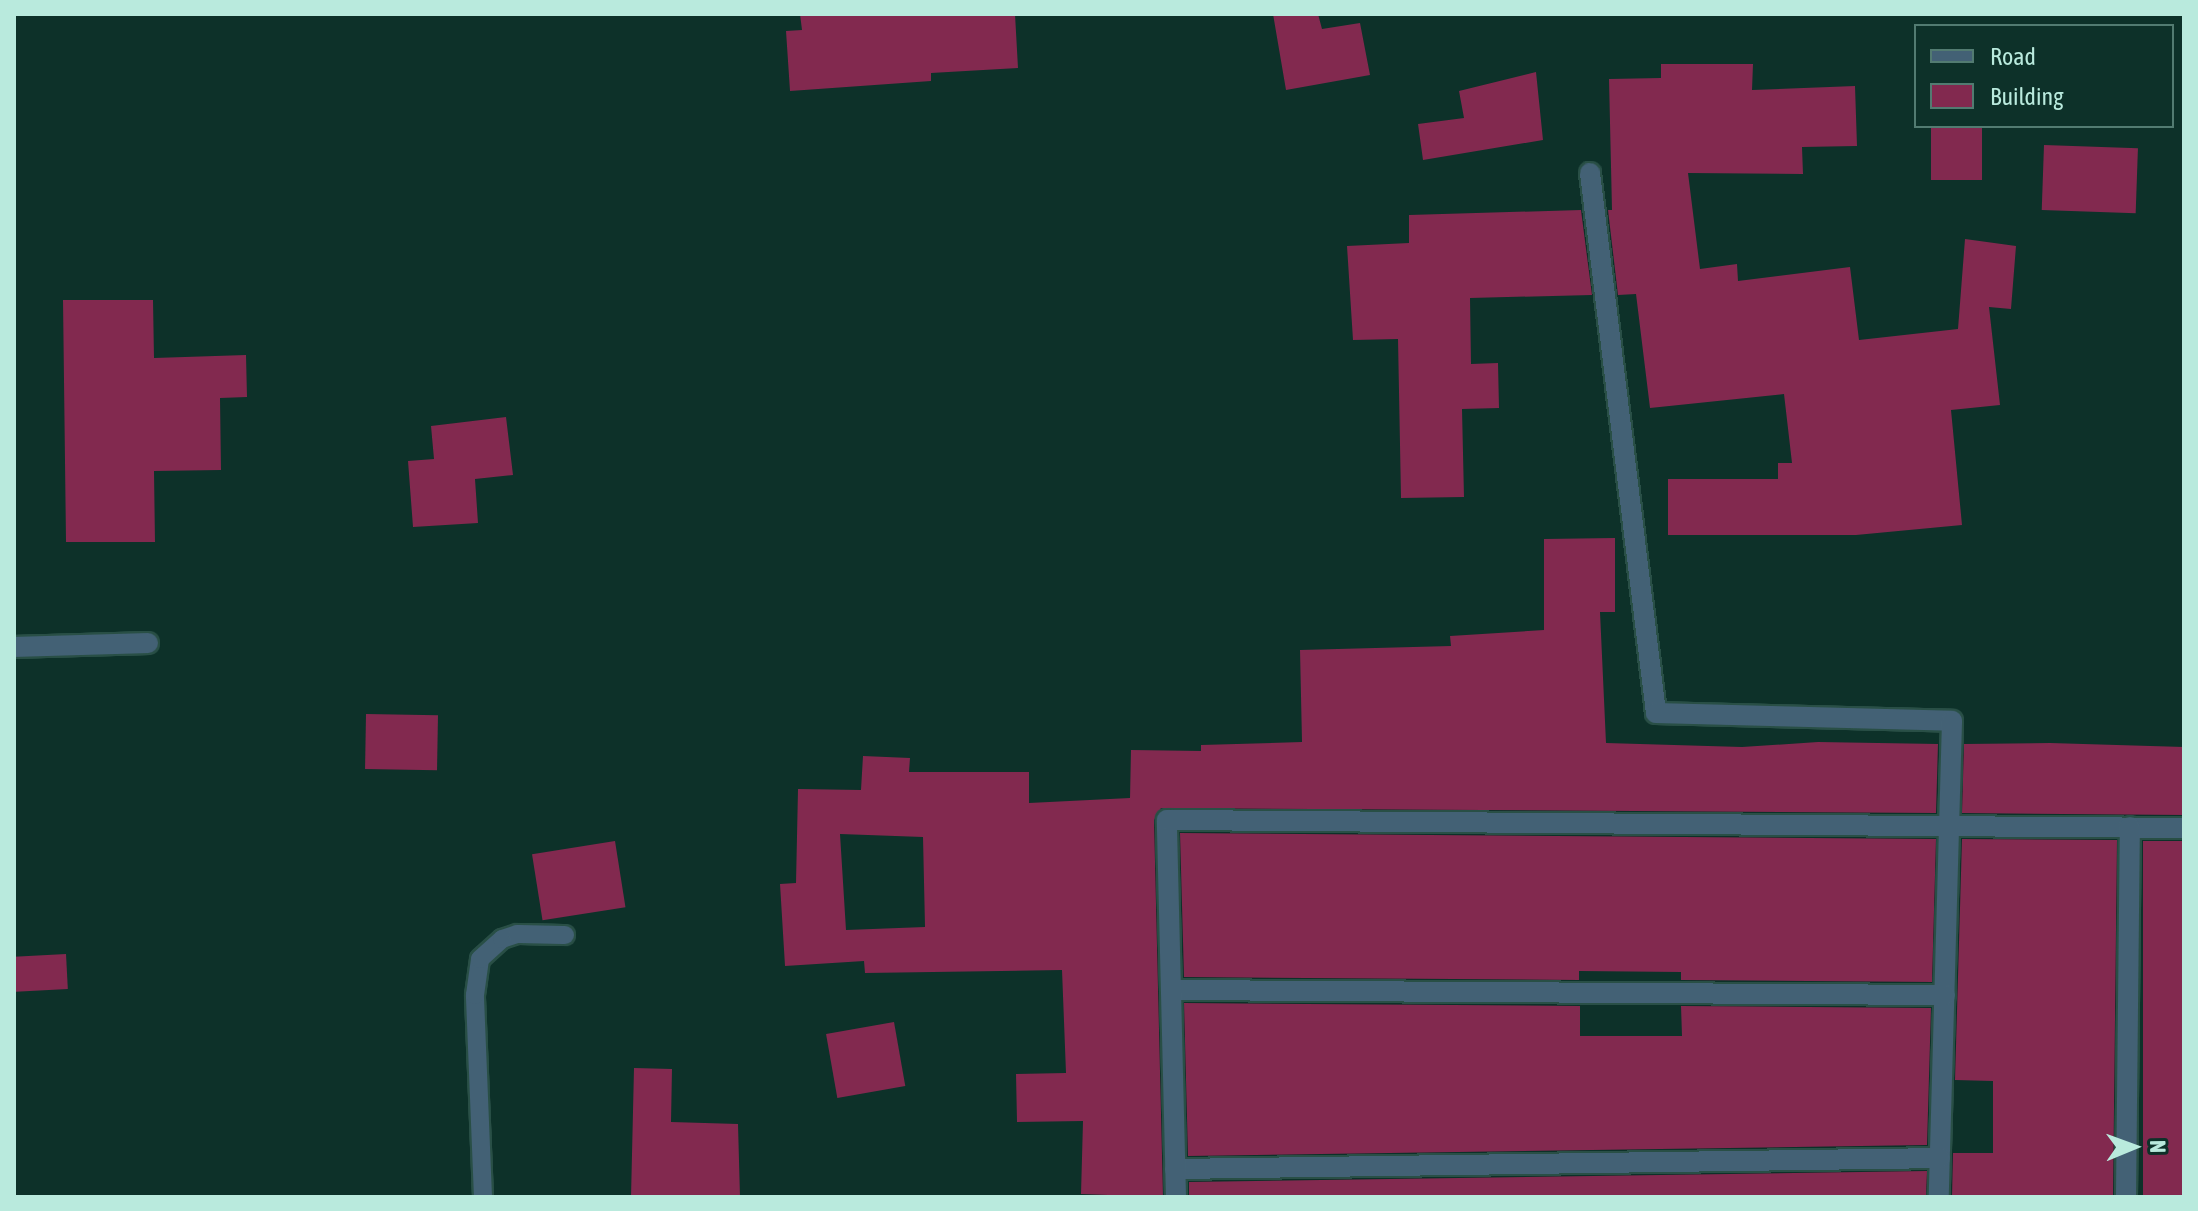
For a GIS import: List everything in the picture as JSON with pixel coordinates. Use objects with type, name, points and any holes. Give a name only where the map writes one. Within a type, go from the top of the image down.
[{"type":"street","points":[[1590,173],[1656,713],[1952,721],[1939,1197]]},
{"type":"street","points":[[14,647],[148,643]]},
{"type":"street","points":[[1176,1197],[1167,820],[2184,828]]},
{"type":"street","points":[[2126,1197],[2130,827]]},
{"type":"street","points":[[1171,990],[1945,995]]},
{"type":"street","points":[[1175,1169],[1940,1158]]},
{"type":"lane","points":[[483,1197],[475,995],[480,959],[502,939],[517,934],[565,935]]},
{"type":"building","points":[[800,14],[1015,14],[1018,68],[931,73],[931,81],[790,91],[786,31],[802,30]]},
{"type":"building","points":[[1273,14],[1318,14],[1322,29],[1360,23],[1370,75],[1286,90]]},
{"type":"building","points":[[1661,64],[1753,64],[1752,90],[1855,86],[1857,146],[1802,147],[1803,174],[1688,173],[1700,269],[1737,264],[1738,281],[1850,267],[1859,340],[1958,329],[1965,239],[2016,246],[2011,309],[1989,307],[2000,405],[1951,410],[1962,525],[1856,535],[1668,535],[1668,479],[1778,479],[1778,463],[1792,463],[1784,394],[1650,408],[1636,294],[1618,295],[1608,210],[1612,210],[1609,79],[1661,78]]},
{"type":"building","points":[[1536,72],[1543,140],[1423,160],[1418,124],[1464,118],[1459,91]]},
{"type":"building","points":[[1931,128],[1982,128],[1982,180],[1931,180]]},
{"type":"building","points":[[2044,145],[2138,148],[2136,213],[2042,210]]},
{"type":"building","points":[[1581,210],[1592,295],[1470,298],[1471,364],[1498,363],[1499,408],[1462,409],[1464,497],[1401,498],[1398,339],[1353,340],[1347,246],[1409,243],[1409,215]]},
{"type":"building","points":[[63,300],[153,300],[154,358],[246,355],[247,397],[220,398],[221,470],[154,471],[155,542],[66,542]]},
{"type":"building","points":[[506,417],[513,475],[475,479],[478,523],[413,527],[408,461],[434,459],[431,426]]},
{"type":"building","points":[[1615,538],[1615,612],[1600,612],[1606,743],[1742,747],[1818,742],[1938,744],[1936,813],[1161,808],[1154,820],[1163,1197],[1081,1194],[1083,1121],[1017,1122],[1016,1074],[1066,1073],[1062,970],[865,973],[864,961],[785,966],[780,884],[796,883],[798,789],[861,790],[863,756],[910,758],[909,772],[1029,772],[1029,803],[1130,798],[1131,750],[1201,751],[1201,745],[1302,742],[1300,650],[1451,646],[1450,636],[1544,630],[1544,539]],"holes":[[[840,834],[923,837],[925,927],[846,930]]]},
{"type":"building","points":[[366,714],[438,715],[437,770],[365,769]]},
{"type":"building","points":[[1964,744],[2184,747],[2184,815],[1962,813]]},
{"type":"building","points":[[1180,833],[1936,839],[1932,982],[1681,980],[1681,972],[1579,971],[1579,980],[1184,977]]},
{"type":"building","points":[[1962,839],[2117,840],[2113,1197],[1952,1197],[1953,1153],[1993,1153],[1993,1081],[1955,1080]]},
{"type":"building","points":[[615,841],[625,907],[543,920],[532,854]]},
{"type":"building","points":[[2143,841],[2184,841],[2184,1197],[2143,1197]]},
{"type":"building","points":[[66,954],[68,989],[16,992],[14,957]]},
{"type":"building","points":[[1184,1003],[1580,1006],[1580,1036],[1682,1036],[1681,1006],[1931,1008],[1927,1145],[1188,1156]]},
{"type":"building","points":[[894,1022],[905,1086],[837,1098],[826,1034]]},
{"type":"building","points":[[634,1068],[672,1069],[671,1122],[738,1124],[740,1197],[631,1197]]},
{"type":"building","points":[[1927,1171],[1926,1197],[1189,1197],[1189,1182]]}]
